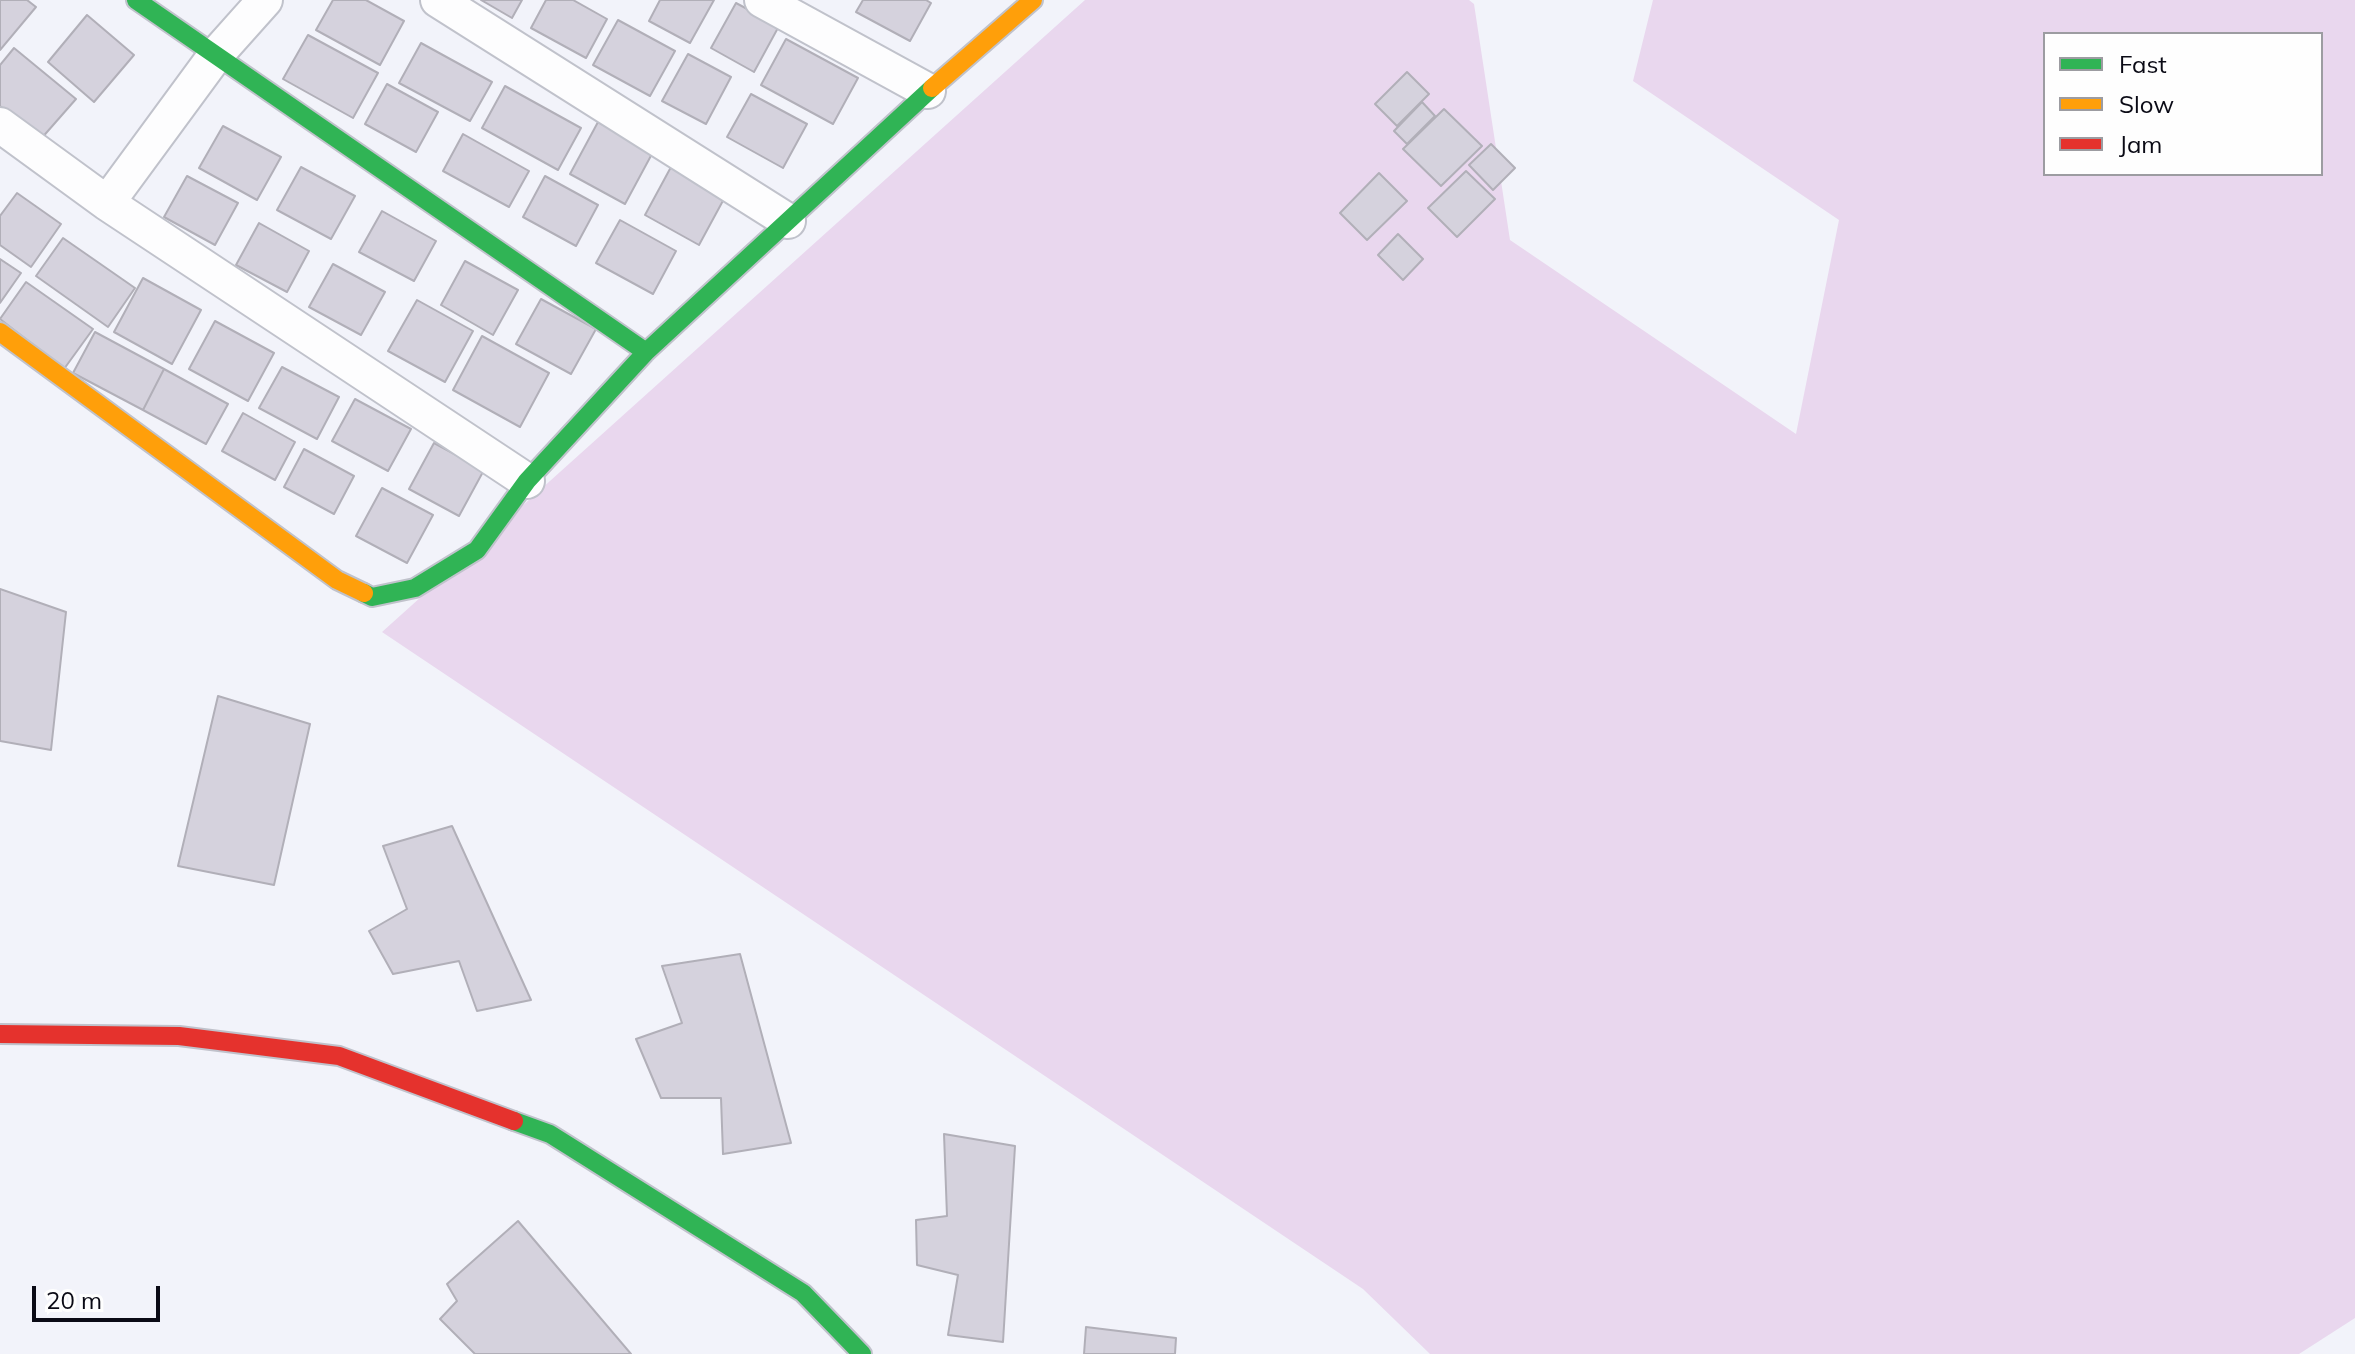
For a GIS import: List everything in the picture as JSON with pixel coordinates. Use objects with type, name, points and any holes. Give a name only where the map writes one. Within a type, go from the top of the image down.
[{"type":"street","points":[[136,0],[646,352]]},
{"type":"street","points":[[107,203],[215,56],[265,0]]},
{"type":"street","points":[[438,0],[788,221]]},
{"type":"street","points":[[762,0],[928,91]]},
{"type":"street","points":[[0,332],[337,580],[372,597],[415,588],[477,550],[527,481],[646,352],[928,91],[1033,0]]},
{"type":"street","points":[[0,125],[107,203],[527,481]]},
{"type":"street","points":[[0,1034],[179,1036],[339,1056],[536,1129],[564,1142],[803,1293],[862,1354]]},
{"type":"shaded area","points":[[1085,0],[1469,0],[1474,4],[1510,240],[1796,434],[1839,220],[1633,81],[1653,0],[2355,0],[2355,1318],[2299,1354],[1430,1354],[1363,1289],[382,632]]},
{"type":"building","points":[[0,0],[27,0],[36,7],[0,50]]},
{"type":"building","points":[[333,0],[366,0],[404,21],[380,65],[316,30]]},
{"type":"building","points":[[481,0],[522,0],[512,18]]},
{"type":"building","points":[[546,0],[573,0],[607,19],[586,58],[531,28]]},
{"type":"building","points":[[660,0],[714,0],[690,43],[649,21]]},
{"type":"building","points":[[863,0],[926,0],[931,3],[910,41],[856,12]]},
{"type":"building","points":[[736,3],[779,26],[754,72],[711,48]]},
{"type":"building","points":[[87,15],[134,55],[94,102],[48,62]]},
{"type":"building","points":[[618,20],[675,51],[650,96],[593,65]]},
{"type":"building","points":[[308,35],[378,73],[353,118],[283,79]]},
{"type":"building","points":[[786,39],[858,78],[833,124],[761,85]]},
{"type":"building","points":[[421,43],[492,82],[470,121],[399,83]]},
{"type":"building","points":[[14,48],[76,99],[40,140],[0,106],[0,65]]},
{"type":"building","points":[[688,54],[731,77],[706,124],[662,101]]},
{"type":"building","points":[[1407,72],[1429,94],[1397,126],[1375,104]]},
{"type":"building","points":[[387,84],[438,112],[416,152],[365,124]]},
{"type":"building","points":[[505,86],[581,128],[558,170],[482,128]]},
{"type":"building","points":[[751,94],[807,124],[783,168],[727,137]]},
{"type":"building","points":[[1422,102],[1435,116],[1407,144],[1394,131]]},
{"type":"building","points":[[1444,109],[1482,146],[1441,186],[1403,149]]},
{"type":"building","points":[[598,122],[653,152],[625,204],[570,174]]},
{"type":"building","points":[[223,126],[281,157],[257,200],[199,168]]},
{"type":"building","points":[[463,134],[529,171],[509,207],[443,171]]},
{"type":"building","points":[[1491,144],[1515,168],[1493,190],[1469,165]]},
{"type":"building","points":[[301,167],[355,196],[331,239],[277,210]]},
{"type":"building","points":[[671,167],[725,197],[699,245],[645,215]]},
{"type":"building","points":[[1466,171],[1495,199],[1457,237],[1428,208]]},
{"type":"building","points":[[1379,173],[1407,201],[1367,240],[1340,213]]},
{"type":"building","points":[[187,176],[238,203],[215,245],[164,217]]},
{"type":"building","points":[[545,176],[598,205],[576,246],[523,217]]},
{"type":"building","points":[[17,193],[61,224],[31,267],[0,245],[0,216]]},
{"type":"building","points":[[382,211],[436,241],[414,281],[359,252]]},
{"type":"building","points":[[620,220],[676,251],[653,294],[596,263]]},
{"type":"building","points":[[259,223],[309,251],[287,292],[236,265]]},
{"type":"building","points":[[1398,234],[1423,259],[1403,280],[1378,255]]},
{"type":"building","points":[[63,238],[135,288],[108,327],[36,276]]},
{"type":"building","points":[[0,259],[21,273],[0,303]]},
{"type":"building","points":[[465,261],[518,290],[493,335],[441,305]]},
{"type":"building","points":[[333,264],[385,292],[361,335],[309,307]]},
{"type":"building","points":[[143,278],[201,310],[172,364],[114,332]]},
{"type":"building","points":[[26,282],[93,329],[64,369],[0,319]]},
{"type":"building","points":[[541,299],[596,329],[571,374],[516,344]]},
{"type":"building","points":[[417,300],[473,331],[445,382],[388,351]]},
{"type":"building","points":[[215,321],[274,353],[248,401],[189,369]]},
{"type":"building","points":[[95,332],[164,369],[143,410],[73,373]]},
{"type":"building","points":[[482,336],[549,373],[520,427],[453,390]]},
{"type":"building","points":[[282,367],[339,397],[317,439],[259,408]]},
{"type":"building","points":[[164,369],[228,404],[206,444],[143,410]]},
{"type":"building","points":[[355,399],[411,429],[388,471],[332,441]]},
{"type":"building","points":[[243,413],[295,442],[275,480],[222,451]]},
{"type":"building","points":[[434,443],[484,470],[459,516],[409,489]]},
{"type":"building","points":[[304,449],[354,476],[334,514],[284,487]]},
{"type":"building","points":[[382,488],[433,515],[407,563],[356,536]]},
{"type":"building","points":[[0,589],[66,612],[51,750],[0,741]]},
{"type":"building","points":[[218,696],[310,724],[274,885],[178,866]]},
{"type":"building","points":[[452,826],[531,1000],[477,1011],[459,961],[393,974],[369,931],[407,909],[383,846]]},
{"type":"building","points":[[740,954],[791,1143],[723,1154],[721,1098],[661,1098],[636,1039],[682,1023],[662,966]]},
{"type":"building","points":[[944,1134],[1015,1146],[1003,1342],[948,1335],[958,1275],[917,1265],[916,1220],[947,1216]]},
{"type":"building","points":[[518,1221],[631,1354],[475,1354],[440,1319],[457,1301],[447,1284]]},
{"type":"building","points":[[1086,1327],[1176,1338],[1175,1354],[1084,1354]]},
{"type":"traffic: fast","points":[[136,0],[646,352]]},
{"type":"traffic: fast","points":[[364,593],[372,597],[415,588],[477,550],[527,481],[646,352],[932,88]]},
{"type":"traffic: fast","points":[[514,1121],[550,1134],[803,1293],[862,1354]]},
{"type":"traffic: slow","points":[[932,88],[1033,0]]},
{"type":"traffic: slow","points":[[0,332],[337,580],[364,593]]},
{"type":"traffic: jam","points":[[0,1034],[179,1036],[339,1056],[514,1121]]}]
